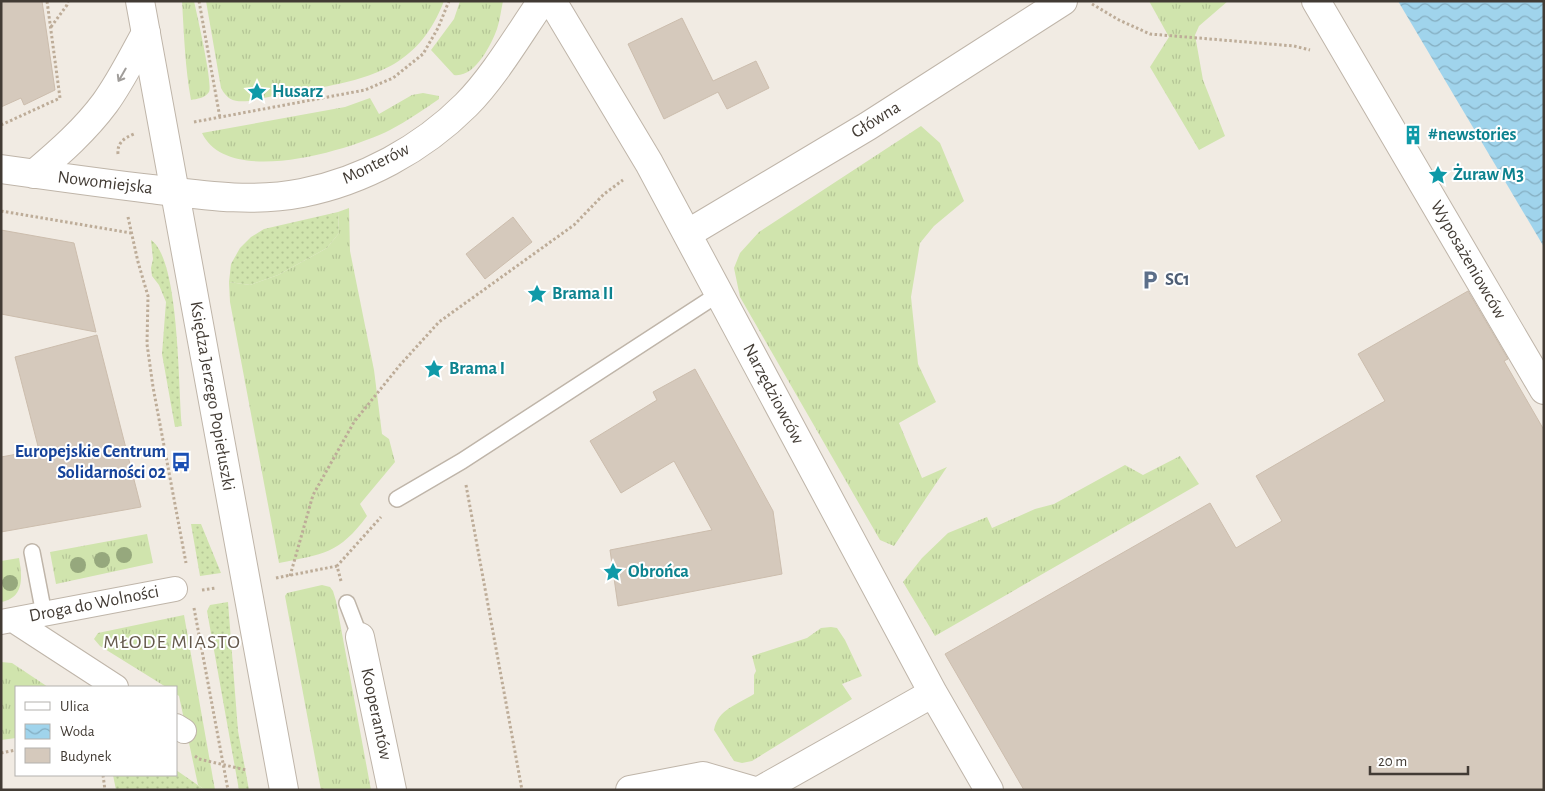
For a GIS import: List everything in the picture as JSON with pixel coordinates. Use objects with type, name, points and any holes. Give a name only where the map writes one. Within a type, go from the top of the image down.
[{"type":"street","name":"Księdza Jerzego Popiełuszki","points":[[140,1],[284,790]]},
{"type":"street","name":"Monterów","points":[[175,192],[220,197],[264,198],[302,193],[338,183],[396,159],[424,140],[466,105],[482,87],[542,1]]},
{"type":"street","name":"Narzędziowców","points":[[552,1],[649,163],[932,693],[989,790]]},
{"type":"street","name":"Główna","points":[[687,234],[868,126],[1063,1]]},
{"type":"street","name":"Wyposażeniowców","points":[[1316,1],[1544,390]]},
{"type":"street","name":"Nowomiejska","points":[[34,174],[68,144],[96,115],[106,102],[146,33]]},
{"type":"street","name":"Nowomiejska","points":[[1,169],[175,192]]},
{"type":"street","name":"Droga do Wolności","points":[[7,621],[183,590]]},
{"type":"street","name":"Droga do Wolności","points":[[7,621],[114,686]]},
{"type":"street","name":"Kooperantów","points":[[360,638],[392,790]]},
{"type":"street","points":[[761,790],[932,693]]},
{"type":"street","points":[[630,790],[703,776],[751,790]]},
{"type":"lane","points":[[396,499],[462,461],[720,293]]},
{"type":"lane","points":[[32,552],[44,614]]},
{"type":"lane","points":[[347,603],[360,638]]},
{"type":"path","points":[[1,125],[60,98],[47,1]]},
{"type":"path","points":[[50,27],[68,1]]},
{"type":"path","points":[[200,1],[220,118]]},
{"type":"path","points":[[364,90],[393,78],[423,54],[438,28],[449,1]]},
{"type":"path","points":[[1087,1],[1119,20],[1150,34],[1294,46],[1351,61]]},
{"type":"path","points":[[290,576],[313,495],[354,422],[400,365],[439,322],[574,226],[604,194],[649,163]]},
{"type":"path","points":[[1,211],[131,233]]},
{"type":"path","points":[[471,509],[522,790]]},
{"type":"path","points":[[228,790],[224,765],[183,590],[246,584],[337,566],[370,531]]},
{"type":"path","points":[[337,566],[347,603]]},
{"type":"path","points":[[180,729],[190,753],[199,759],[246,770]]},
{"type":"path","points":[[1,753],[15,750]]},
{"type":"path","points":[[103,776],[106,790]]},
{"type":"green space","points":[[182,1],[194,1],[210,86],[209,92],[203,97],[191,100],[186,63]]},
{"type":"green space","points":[[206,1],[444,1],[423,39],[394,64],[378,72],[340,84],[249,101],[236,101],[229,98],[221,88]]},
{"type":"green space","points":[[460,1],[503,1],[497,29],[481,59],[469,71],[462,75],[454,75],[431,50],[454,19]]},
{"type":"green space","points":[[1149,1],[1228,1],[1199,26],[1195,35],[1203,80],[1225,136],[1199,150],[1150,67],[1169,37]]},
{"type":"green space","points":[[423,93],[439,96],[439,99],[390,130],[347,147],[291,160],[262,161],[237,159],[216,149],[202,133],[345,107],[370,98],[379,114],[412,95]]},
{"type":"green space","points":[[921,126],[940,143],[964,201],[934,226],[920,243],[911,297],[918,364],[936,402],[899,423],[922,478],[947,467],[894,546],[880,540],[740,297],[734,268],[740,253],[759,232]]},
{"type":"green space","points":[[349,208],[350,251],[374,370],[382,434],[389,439],[395,462],[360,504],[367,516],[348,538],[319,554],[279,563],[230,302],[229,282],[250,285],[278,275],[327,248],[339,233],[338,212]]},
{"type":"green space","points":[[338,212],[339,233],[327,248],[278,275],[250,285],[229,282],[231,264],[240,248],[251,237],[264,229]]},
{"type":"green space","points":[[151,240],[160,252],[168,272],[176,327],[182,426],[175,427],[162,354],[166,302],[159,285],[152,276]]},
{"type":"green space","points":[[1180,456],[1199,484],[935,636],[903,582],[922,558],[948,533],[987,517],[992,528],[1035,509],[1054,504],[1125,465],[1143,475]]},
{"type":"green space","points":[[191,524],[201,524],[221,573],[200,576]]},
{"type":"green space","points":[[147,534],[153,563],[56,584],[50,552]]},
{"type":"green space","points":[[19,558],[21,579],[18,591],[9,600],[1,602],[1,561]]},
{"type":"green space","points":[[322,585],[330,587],[336,601],[371,790],[321,790],[285,596],[287,593]]},
{"type":"green space","points":[[228,602],[238,731],[249,790],[239,790],[207,611],[210,605]]},
{"type":"green space","points":[[184,615],[215,790],[205,790],[198,785],[178,695],[178,686],[164,686],[100,646],[94,639],[98,633]]},
{"type":"green space","points":[[821,628],[837,628],[845,640],[862,676],[842,684],[852,699],[752,761],[742,763],[734,761],[714,730],[716,723],[724,712],[754,694],[754,675],[756,671],[752,656],[807,638]]},
{"type":"green space","points":[[1,662],[12,663],[46,686],[15,686],[15,738],[1,740]]},
{"type":"green space","points":[[178,771],[205,790],[116,790],[113,776],[178,776]]},
{"type":"water","points":[[1398,1],[1544,1],[1544,247]]},
{"type":"building","points":[[1,1],[42,1],[55,90],[24,105],[21,98],[1,107]]},
{"type":"building","points":[[682,18],[713,81],[756,61],[769,88],[727,109],[718,92],[664,119],[628,44]]},
{"type":"building","points":[[513,217],[532,242],[485,279],[466,254]]},
{"type":"building","points":[[1,230],[74,243],[96,332],[1,314]]},
{"type":"building","points":[[1468,291],[1508,359],[1504,361],[1544,430],[1544,790],[1024,790],[945,654],[1210,503],[1236,548],[1282,521],[1256,476],[1385,401],[1358,354]]},
{"type":"building","points":[[97,335],[141,507],[1,532],[1,457],[39,450],[15,357]]},
{"type":"building","points":[[695,369],[773,511],[782,574],[618,606],[610,550],[712,530],[674,461],[621,493],[590,441],[657,400],[653,392]]},
{"type":"place","name":"Husarz","points":[[257,92]]},
{"type":"place","name":"#newstories","points":[[1413,135]]},
{"type":"place","name":"Żuraw M3","points":[[1438,175]]},
{"type":"place","name":"SC1","points":[[1150,280]]},
{"type":"place","name":"Brama II","points":[[537,294]]},
{"type":"place","name":"Brama I","points":[[434,369]]},
{"type":"place","name":"Europejskie Centrum Solidarności 02","points":[[181,462]]},
{"type":"place","name":"Obrońca","points":[[613,572]]},
{"type":"district","name":"MŁODE MIASTO","points":[[172,642]]}]
